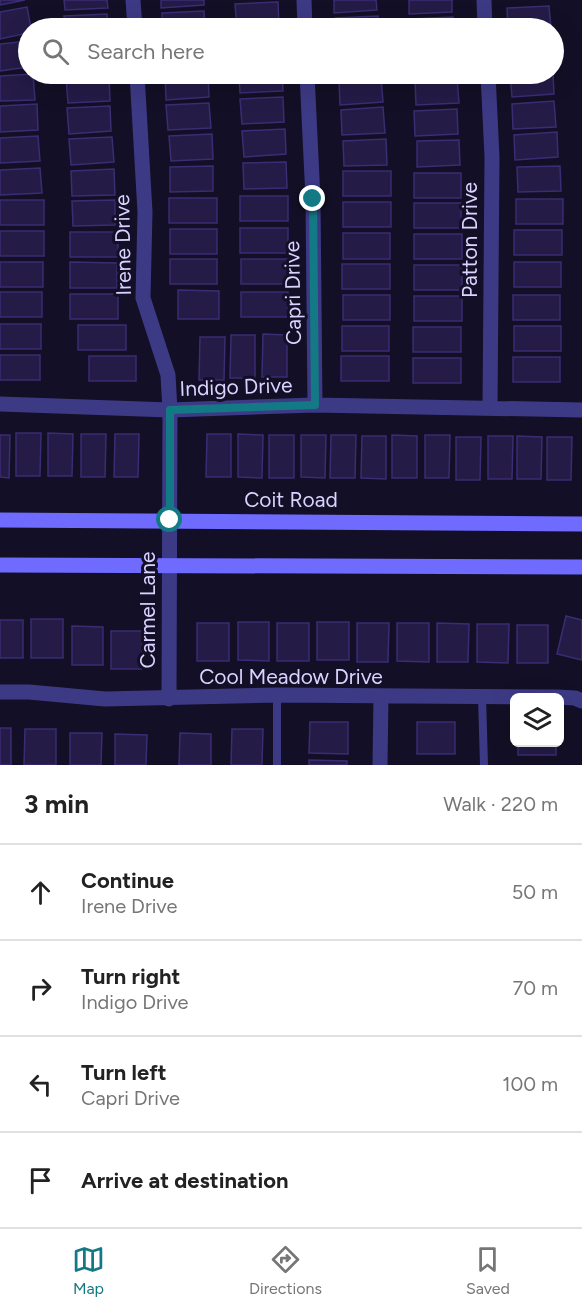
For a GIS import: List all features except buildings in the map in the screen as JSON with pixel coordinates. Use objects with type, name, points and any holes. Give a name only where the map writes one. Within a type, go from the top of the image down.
[{"type":"main road","name":"Coit Road","points":[[0,520],[582,524]]},
{"type":"main road","points":[[0,564],[582,567]]},
{"type":"street","points":[[134,0],[135,18]]},
{"type":"street","points":[[304,0],[305,18]]},
{"type":"street","points":[[484,0],[485,18]]},
{"type":"street","name":"Irene Drive","points":[[138,84],[145,212],[143,298],[168,375],[170,520]]},
{"type":"street","name":"Capri Drive","points":[[307,84],[313,199],[315,405]]},
{"type":"street","name":"Patton Drive","points":[[488,84],[492,158],[490,407]]},
{"type":"street","name":"Indigo Drive","points":[[0,404],[170,410],[315,405],[582,410]]},
{"type":"street","name":"Carmel Lane","points":[[169,699],[170,520]]},
{"type":"street","name":"Cool Meadow Drive","points":[[0,693],[105,699],[278,696],[557,697],[575,698],[582,701]]},
{"type":"street","points":[[380,765],[381,697]]},
{"type":"lane","points":[[277,765],[278,696]]},
{"type":"lane","points":[[482,697],[484,765]]},
{"type":"route","points":[[170,520],[170,410],[315,405],[313,199]]}]
